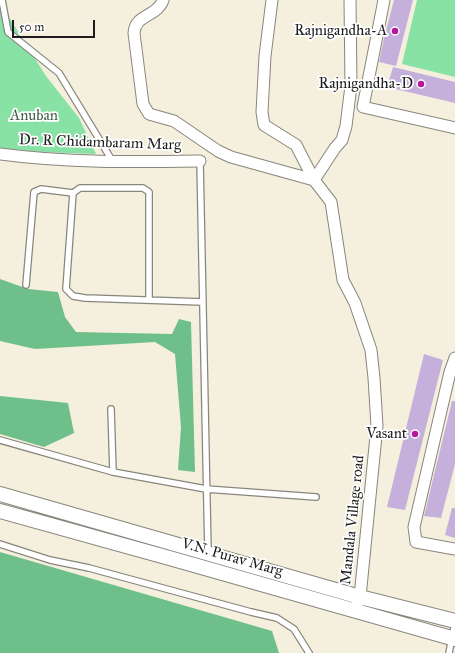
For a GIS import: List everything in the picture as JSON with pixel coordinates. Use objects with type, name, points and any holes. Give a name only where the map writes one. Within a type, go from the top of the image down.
[{"type":"street","points":[[163,0],[162,4],[157,9],[137,22],[134,28],[144,104],[149,114],[174,120],[218,151],[231,157],[314,180],[342,140],[346,126],[351,86],[350,0]]},
{"type":"street","name":"Mandala Village road","points":[[272,0],[265,56],[262,112],[264,125],[296,144],[314,180],[331,202],[343,280],[355,303],[371,350],[377,426],[360,597],[354,611]]},
{"type":"street","points":[[384,0],[363,107],[455,128]]},
{"type":"street","name":"Dr. R Chidambaram Marg","points":[[0,154],[33,158],[114,162],[200,161]]},
{"type":"street","points":[[455,358],[450,372],[414,527],[416,542],[455,548]]},
{"type":"street","name":"V.N. Purav Marg","points":[[0,494],[360,597],[455,621]]},
{"type":"street","name":"V.N. Purav Marg","points":[[0,511],[453,639]]},
{"type":"street","points":[[173,559],[176,544]]},
{"type":"lane","points":[[2,0],[8,32],[59,73],[114,162]]},
{"type":"lane","points":[[200,161],[208,553]]},
{"type":"lane","points":[[26,285],[34,192],[41,189],[72,193],[80,188],[143,188],[149,192],[149,300]]},
{"type":"lane","points":[[72,193],[66,289],[72,296],[84,298],[203,302]]},
{"type":"lane","points":[[111,409],[113,472]]},
{"type":"lane","points":[[0,440],[113,472],[206,490],[316,497]]},
{"type":"lane","points":[[0,544],[50,560],[89,568],[208,601],[277,618],[294,629],[309,653]]},
{"type":"lane","points":[[449,653],[453,639],[455,621]]},
{"type":"green space","points":[[417,0],[455,0],[455,77],[402,64]]},
{"type":"green space","name":"Anuban","points":[[0,3],[46,76],[79,118],[96,154],[42,152],[0,148]]},
{"type":"green space","points":[[0,279],[28,289],[58,292],[65,317],[76,332],[172,334],[179,319],[191,322],[195,472],[178,470],[181,427],[175,354],[155,342],[35,349],[0,341]]},
{"type":"green space","points":[[0,396],[68,403],[74,433],[44,447],[0,434]]},
{"type":"green space","points":[[0,552],[272,631],[279,653],[0,653]]},
{"type":"building","name":"Rajnigandha-A","points":[[394,0],[413,0],[396,66],[379,62]]},
{"type":"building","name":"Rajnigandha-D","points":[[393,67],[455,82],[455,103],[387,87]]},
{"type":"building","name":"Vasant","points":[[424,354],[443,360],[405,510],[387,507]]},
{"type":"building","points":[[452,401],[455,401],[455,464],[441,518],[424,516]]},
{"type":"building","points":[[452,508],[455,508],[455,538],[445,535]]},
{"type":"place","name":"Rajnigandha-A","points":[[395,31]]},
{"type":"place","name":"Rajnigandha-D","points":[[421,84]]},
{"type":"place","name":"Vasant","points":[[415,434]]}]
